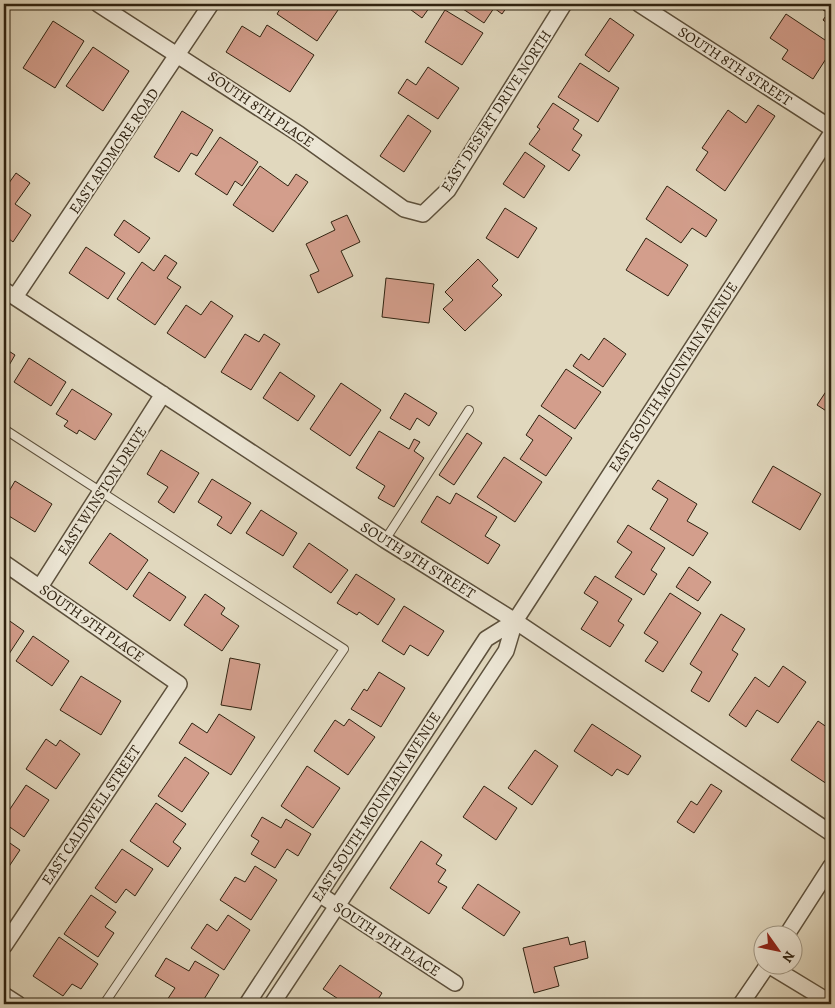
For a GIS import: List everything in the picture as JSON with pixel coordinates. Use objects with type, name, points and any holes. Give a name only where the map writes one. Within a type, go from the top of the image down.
[{"type":"street","name":"SOUTH 8TH PLACE","points":[[98,4],[179,54],[298,134],[404,209],[423,214]]},
{"type":"street","name":"EAST ARDMORE ROAD","points":[[9,293],[179,54],[212,4]]},
{"type":"street","name":"EAST DESERT DRIVE NORTH","points":[[423,214],[448,190],[564,4]]},
{"type":"street","name":"SOUTH 8TH STREET","points":[[639,4],[831,128]]},
{"type":"street","name":"EAST SOUTH MOUNTAIN AVENUE","points":[[272,1004],[506,651],[515,621],[831,134]]},
{"type":"street","name":"SOUTH 9TH STREET","points":[[9,293],[385,540],[515,621],[831,833]]},
{"type":"street","name":"EAST WINSTON DRIVE","points":[[40,588],[163,394]]},
{"type":"street","name":"SOUTH 9TH PLACE","points":[[4,563],[179,684]]},
{"type":"street","name":"EAST SOUTH MOUNTAIN AVENUE","points":[[247,1004],[486,639],[515,621]]},
{"type":"street","name":"EAST CALDWELL STREET","points":[[4,946],[179,684]]},
{"type":"street","points":[[792,926],[831,866]]},
{"type":"street","name":"SOUTH 9TH PLACE","points":[[319,894],[455,983]]},
{"type":"street","points":[[742,1004],[761,976]]},
{"type":"street","points":[[786,976],[831,1002]]},
{"type":"street","points":[[4,995],[18,1004]]},
{"type":"lane","points":[[385,540],[468,410]]},
{"type":"lane","points":[[4,429],[344,649],[104,1004]]},
{"type":"building","points":[[283,4],[335,4],[340,7],[317,41],[277,14]]},
{"type":"building","points":[[403,4],[432,4],[422,18]]},
{"type":"building","points":[[467,4],[509,4],[502,14],[494,8],[484,23],[463,9]]},
{"type":"building","points":[[814,4],[831,4],[831,26],[823,20],[828,13]]},
{"type":"building","points":[[445,10],[483,33],[462,65],[425,42]]},
{"type":"building","points":[[786,14],[831,44],[831,51],[813,79],[782,59],[788,50],[770,38]]},
{"type":"building","points":[[610,18],[634,35],[609,72],[585,55]]},
{"type":"building","points":[[53,21],[84,41],[55,88],[23,68]]},
{"type":"building","points":[[267,25],[314,55],[290,92],[226,52],[242,26],[260,37]]},
{"type":"building","points":[[93,47],[129,71],[103,111],[66,86]]},
{"type":"building","points":[[580,63],[619,88],[598,122],[558,97]]},
{"type":"building","points":[[428,67],[459,88],[438,119],[398,93],[407,79],[416,85]]},
{"type":"building","points":[[553,103],[579,120],[573,129],[582,135],[572,150],[580,155],[569,171],[529,144],[540,129],[537,127]]},
{"type":"building","points":[[758,105],[775,116],[725,191],[696,170],[708,152],[702,148],[728,110],[746,123]]},
{"type":"building","points":[[182,111],[213,130],[197,156],[191,153],[179,172],[154,157]]},
{"type":"building","points":[[408,115],[431,131],[404,172],[380,156]]},
{"type":"building","points":[[220,137],[258,162],[242,186],[235,181],[227,195],[195,174]]},
{"type":"building","points":[[525,152],[545,166],[524,198],[503,184]]},
{"type":"building","points":[[260,166],[288,186],[296,174],[308,182],[273,232],[233,205]]},
{"type":"building","points":[[16,173],[30,183],[15,204],[31,215],[13,242],[4,235],[4,190]]},
{"type":"building","points":[[667,186],[717,220],[706,237],[692,228],[681,243],[646,219]]},
{"type":"building","points":[[505,208],[537,228],[518,258],[486,238]]},
{"type":"building","points":[[347,215],[360,242],[341,251],[353,276],[318,293],[310,275],[319,271],[306,244],[335,230],[331,222]]},
{"type":"building","points":[[124,220],[150,238],[139,253],[114,235]]},
{"type":"building","points":[[646,238],[688,265],[668,296],[626,270]]},
{"type":"building","points":[[86,247],[125,273],[108,299],[69,273]]},
{"type":"building","points":[[165,255],[177,263],[167,278],[181,287],[155,325],[117,299],[142,262],[154,271]]},
{"type":"building","points":[[478,259],[498,280],[492,286],[502,295],[465,331],[443,309],[453,300],[445,292]]},
{"type":"building","points":[[386,278],[434,284],[429,323],[382,317]]},
{"type":"building","points":[[211,301],[233,316],[205,358],[167,333],[186,305],[201,315]]},
{"type":"building","points":[[245,334],[259,342],[264,334],[280,344],[251,390],[221,372]]},
{"type":"building","points":[[604,338],[626,354],[603,387],[573,366],[581,354],[589,360]]},
{"type":"building","points":[[4,348],[15,355],[4,374]]},
{"type":"building","points":[[29,358],[66,382],[51,406],[14,382]]},
{"type":"building","points":[[566,369],[601,392],[575,429],[541,406]]},
{"type":"building","points":[[280,372],[315,396],[298,421],[263,398]]},
{"type":"building","points":[[341,383],[381,410],[350,456],[310,429]]},
{"type":"building","points":[[831,384],[831,414],[817,405]]},
{"type":"building","points":[[72,389],[112,414],[95,440],[79,430],[77,434],[64,426],[68,421],[56,414]]},
{"type":"building","points":[[405,393],[437,413],[429,426],[417,418],[410,430],[390,418]]},
{"type":"building","points":[[539,415],[572,438],[546,476],[520,459],[533,440],[526,435]]},
{"type":"building","points":[[379,431],[409,449],[414,439],[420,442],[414,451],[424,458],[394,507],[378,498],[385,486],[356,468]]},
{"type":"building","points":[[467,433],[482,443],[454,485],[439,475]]},
{"type":"building","points":[[161,450],[199,473],[174,513],[158,502],[168,487],[147,474]]},
{"type":"building","points":[[504,457],[542,482],[515,522],[477,497]]},
{"type":"building","points":[[773,466],[821,494],[800,530],[752,502]]},
{"type":"building","points":[[212,479],[251,503],[231,534],[217,525],[222,517],[198,502]]},
{"type":"building","points":[[658,480],[697,504],[687,521],[708,533],[693,556],[650,529],[668,499],[652,489]]},
{"type":"building","points":[[15,481],[52,504],[35,532],[4,513],[4,500]]},
{"type":"building","points":[[456,493],[497,517],[485,536],[500,545],[488,564],[421,522],[437,496],[450,504]]},
{"type":"building","points":[[261,510],[297,533],[283,556],[246,533]]},
{"type":"building","points":[[628,525],[665,548],[651,570],[657,574],[644,595],[615,577],[632,552],[617,542]]},
{"type":"building","points":[[110,533],[148,560],[127,590],[89,563]]},
{"type":"building","points":[[309,543],[348,570],[331,593],[293,567]]},
{"type":"building","points":[[689,567],[711,582],[698,601],[676,587]]},
{"type":"building","points":[[149,572],[186,597],[170,621],[133,596]]},
{"type":"building","points":[[356,574],[395,599],[378,625],[359,612],[357,615],[337,603]]},
{"type":"building","points":[[595,576],[632,599],[618,621],[624,625],[610,647],[581,629],[598,602],[584,593]]},
{"type":"building","points":[[670,593],[701,613],[663,672],[645,661],[658,642],[644,633]]},
{"type":"building","points":[[205,594],[225,608],[221,614],[239,626],[222,651],[184,625]]},
{"type":"building","points":[[404,606],[444,631],[428,656],[410,645],[404,655],[382,641]]},
{"type":"building","points":[[721,614],[745,629],[732,650],[738,654],[709,702],[691,691],[702,672],[690,664]]},
{"type":"building","points":[[4,617],[24,631],[9,654],[4,650]]},
{"type":"building","points":[[33,636],[69,661],[52,686],[16,661]]},
{"type":"building","points":[[230,658],[260,664],[251,710],[221,705]]},
{"type":"building","points":[[783,666],[806,682],[778,723],[757,710],[746,727],[729,715],[755,677],[769,687]]},
{"type":"building","points":[[379,672],[405,688],[381,727],[351,709],[364,689],[367,691]]},
{"type":"building","points":[[81,676],[121,701],[101,735],[60,710]]},
{"type":"building","points":[[219,714],[255,737],[231,775],[179,743],[192,723],[207,733]]},
{"type":"building","points":[[349,719],[375,737],[348,775],[314,751],[335,720],[344,726]]},
{"type":"building","points":[[818,721],[831,730],[831,778],[827,784],[791,760]]},
{"type":"building","points":[[592,724],[641,756],[628,775],[617,769],[612,776],[574,751]]},
{"type":"building","points":[[46,739],[56,746],[60,740],[80,754],[56,789],[26,769]]},
{"type":"building","points":[[535,750],[558,766],[532,805],[508,788]]},
{"type":"building","points":[[185,757],[209,773],[182,812],[158,796]]},
{"type":"building","points":[[307,766],[340,788],[313,828],[281,806]]},
{"type":"building","points":[[711,784],[722,791],[694,833],[677,822],[691,801],[697,805]]},
{"type":"building","points":[[26,785],[49,800],[24,837],[4,823],[4,818]]},
{"type":"building","points":[[484,786],[517,808],[496,840],[463,817]]},
{"type":"building","points":[[156,803],[186,824],[173,842],[181,848],[168,867],[130,841]]},
{"type":"building","points":[[262,817],[281,828],[286,819],[311,834],[298,856],[287,849],[275,868],[251,854],[259,841],[251,836]]},
{"type":"building","points":[[4,839],[20,850],[4,874]]},
{"type":"building","points":[[421,841],[442,855],[436,864],[446,870],[438,882],[447,887],[429,914],[390,888]]},
{"type":"building","points":[[122,849],[153,869],[135,896],[126,889],[116,903],[95,888]]},
{"type":"building","points":[[255,866],[277,880],[251,920],[220,900],[235,877],[245,882]]},
{"type":"building","points":[[478,884],[520,912],[504,936],[462,908]]},
{"type":"building","points":[[91,895],[116,912],[105,927],[114,933],[98,957],[64,934]]},
{"type":"building","points":[[228,915],[250,930],[224,970],[191,948],[207,924],[217,931]]},
{"type":"building","points":[[59,937],[98,964],[81,989],[72,984],[63,996],[33,976]]},
{"type":"building","points":[[568,937],[570,945],[585,941],[588,958],[554,967],[559,986],[534,993],[523,948]]},
{"type":"building","points":[[166,958],[189,971],[195,961],[219,975],[201,1004],[173,1004],[167,1000],[175,988],[155,976]]},
{"type":"building","points":[[340,965],[382,993],[375,1004],[346,1004],[323,989]]}]
